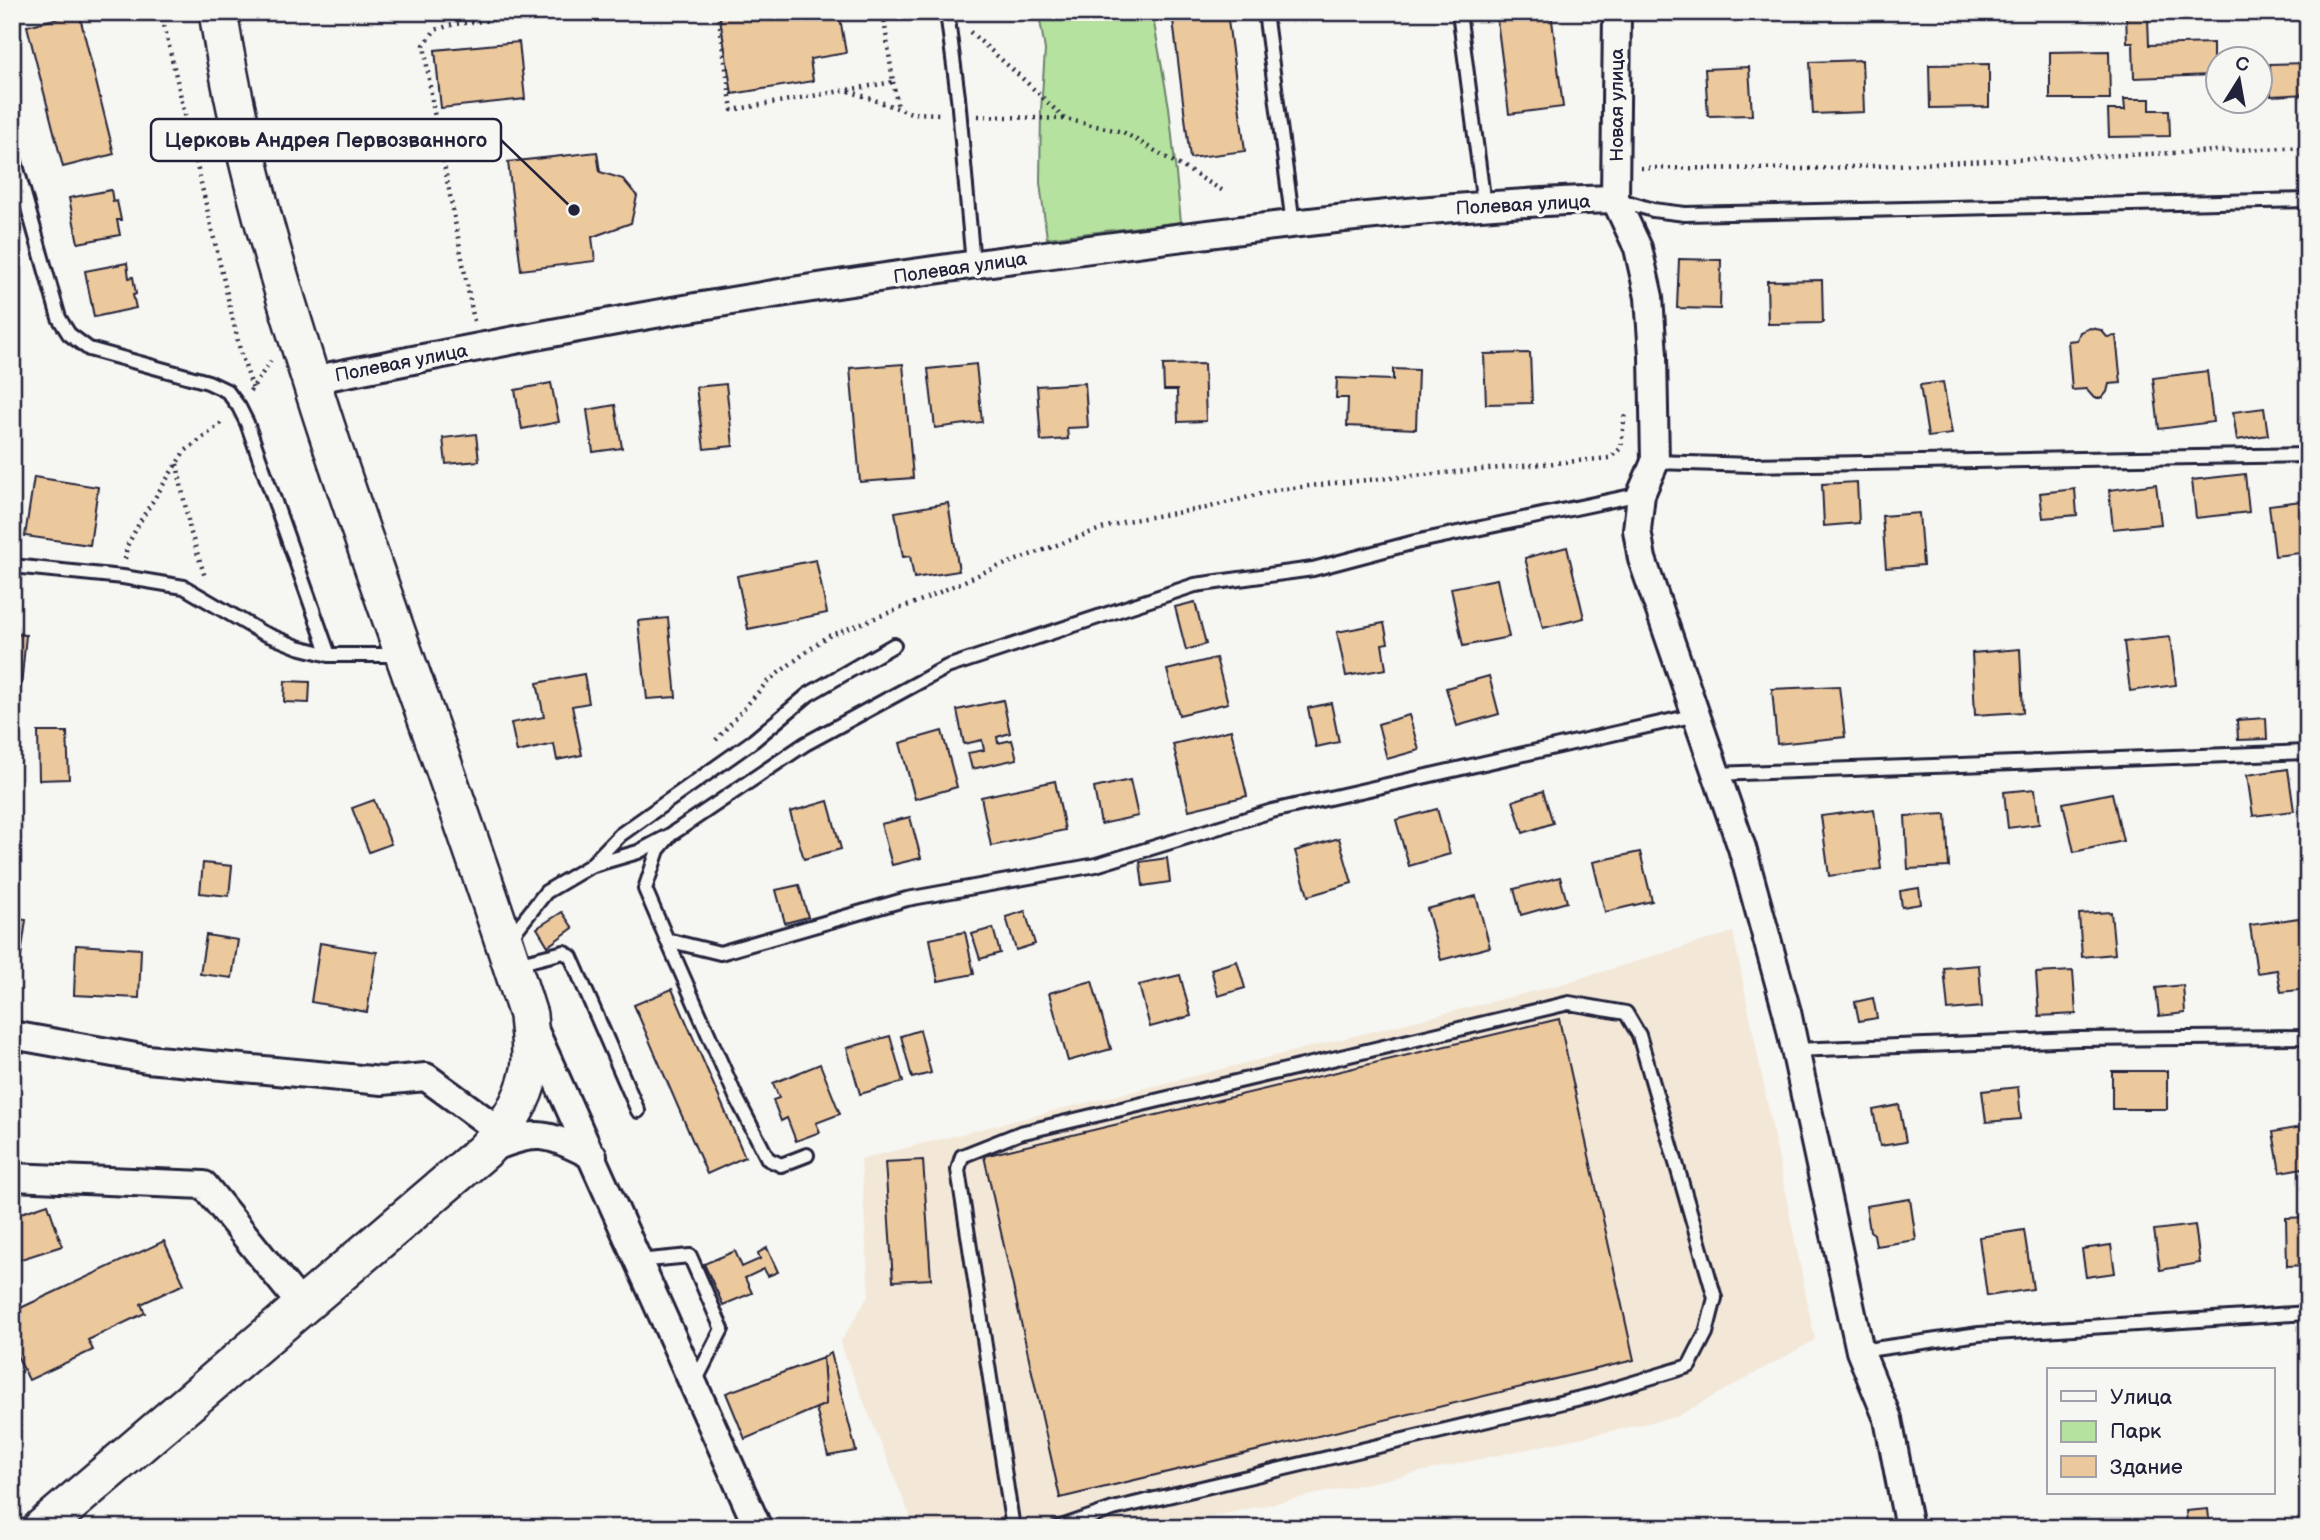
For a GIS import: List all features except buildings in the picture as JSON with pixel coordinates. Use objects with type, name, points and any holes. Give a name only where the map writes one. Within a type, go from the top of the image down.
[{"type":"main road","points":[[42,1528],[493,1142],[518,1107],[531,1068],[528,1015],[515,953],[404,655],[311,380],[264,229],[228,80],[218,12]]},
{"type":"street","name":"Новая улица","points":[[1615,199],[1617,12]]},
{"type":"street","name":"Полевая улица","points":[[311,380],[715,303],[973,264],[1293,224],[1484,205],[1615,199]]},
{"type":"street","points":[[1615,199],[1638,248],[1649,297],[1655,462],[1641,494],[1637,530],[1642,559],[1742,848],[1787,1012],[1860,1351],[1888,1419],[1909,1528]]},
{"type":"street","points":[[528,1015],[758,1528]]},
{"type":"street","points":[[12,1035],[160,1060],[382,1081],[426,1077],[493,1142],[544,1135],[593,1156]]},
{"type":"street","points":[[12,1177],[204,1185],[302,1306]]},
{"type":"lane","points":[[1265,12],[1293,224]]},
{"type":"lane","points":[[1459,12],[1484,205]]},
{"type":"lane","points":[[947,13],[960,115],[973,264]]},
{"type":"lane","points":[[12,151],[60,318],[69,334],[89,349],[208,382],[227,391],[239,407],[329,655]]},
{"type":"lane","points":[[1615,199],[1653,210],[1685,214],[2308,200]]},
{"type":"lane","points":[[1655,462],[1753,465],[2308,455]]},
{"type":"lane","points":[[638,1111],[571,957],[564,952],[515,953],[546,892],[590,866],[638,852],[670,835],[805,744],[947,667],[1195,585],[1313,569],[1415,542],[1641,494]]},
{"type":"lane","points":[[12,566],[122,577],[184,587],[261,632],[298,647],[329,655],[404,655]]},
{"type":"lane","points":[[590,866],[620,835],[753,741],[809,694],[894,645]]},
{"type":"lane","points":[[667,940],[720,953],[907,898],[1096,865],[1272,811],[1696,715]]},
{"type":"lane","points":[[1716,774],[2308,752]]},
{"type":"lane","points":[[670,835],[658,850],[645,888],[667,940],[736,1097],[768,1159],[781,1165],[807,1155]]},
{"type":"lane","points":[[1013,1528],[958,1170],[962,1156],[1020,1133],[1569,1003],[1626,1013],[1639,1035],[1715,1298],[1706,1333],[1689,1366],[1593,1395],[1113,1509],[1058,1528]]},
{"type":"lane","points":[[1794,1050],[2079,1039],[2308,1037]]},
{"type":"lane","points":[[638,1261],[690,1256],[722,1329],[694,1385]]},
{"type":"lane","points":[[1860,1351],[1979,1334],[2308,1313]]},
{"type":"path","points":[[161,12],[241,354],[257,398]]},
{"type":"path","points":[[474,322],[433,107],[424,45],[435,30],[455,24],[500,15],[556,12]]},
{"type":"path","points":[[718,12],[732,110],[894,82]]},
{"type":"path","points":[[883,12],[898,108]]},
{"type":"path","points":[[947,13],[1065,119]]},
{"type":"path","points":[[847,90],[911,113],[1006,119],[1065,119],[1124,132],[1225,192]]},
{"type":"path","points":[[1616,168],[1805,169],[2308,147]]},
{"type":"path","points":[[716,740],[768,681],[826,637],[922,600],[986,571],[1126,522],[1206,508],[1276,490],[1610,458],[1621,448],[1626,399]]},
{"type":"path","points":[[122,577],[127,546],[177,463],[190,530],[206,580]]},
{"type":"shaded area","points":[[1733,932],[1815,1340],[1676,1417],[1211,1517],[1174,1528],[915,1528],[840,1343],[869,1295],[861,1159],[1558,985]]},
{"type":"green space","points":[[1036,12],[1152,12],[1169,107],[1181,222],[1047,238],[1040,183],[1045,50],[1039,14]]},
{"type":"place","name":"Церковь Андрея Первозванного","points":[[574,210]]}]
